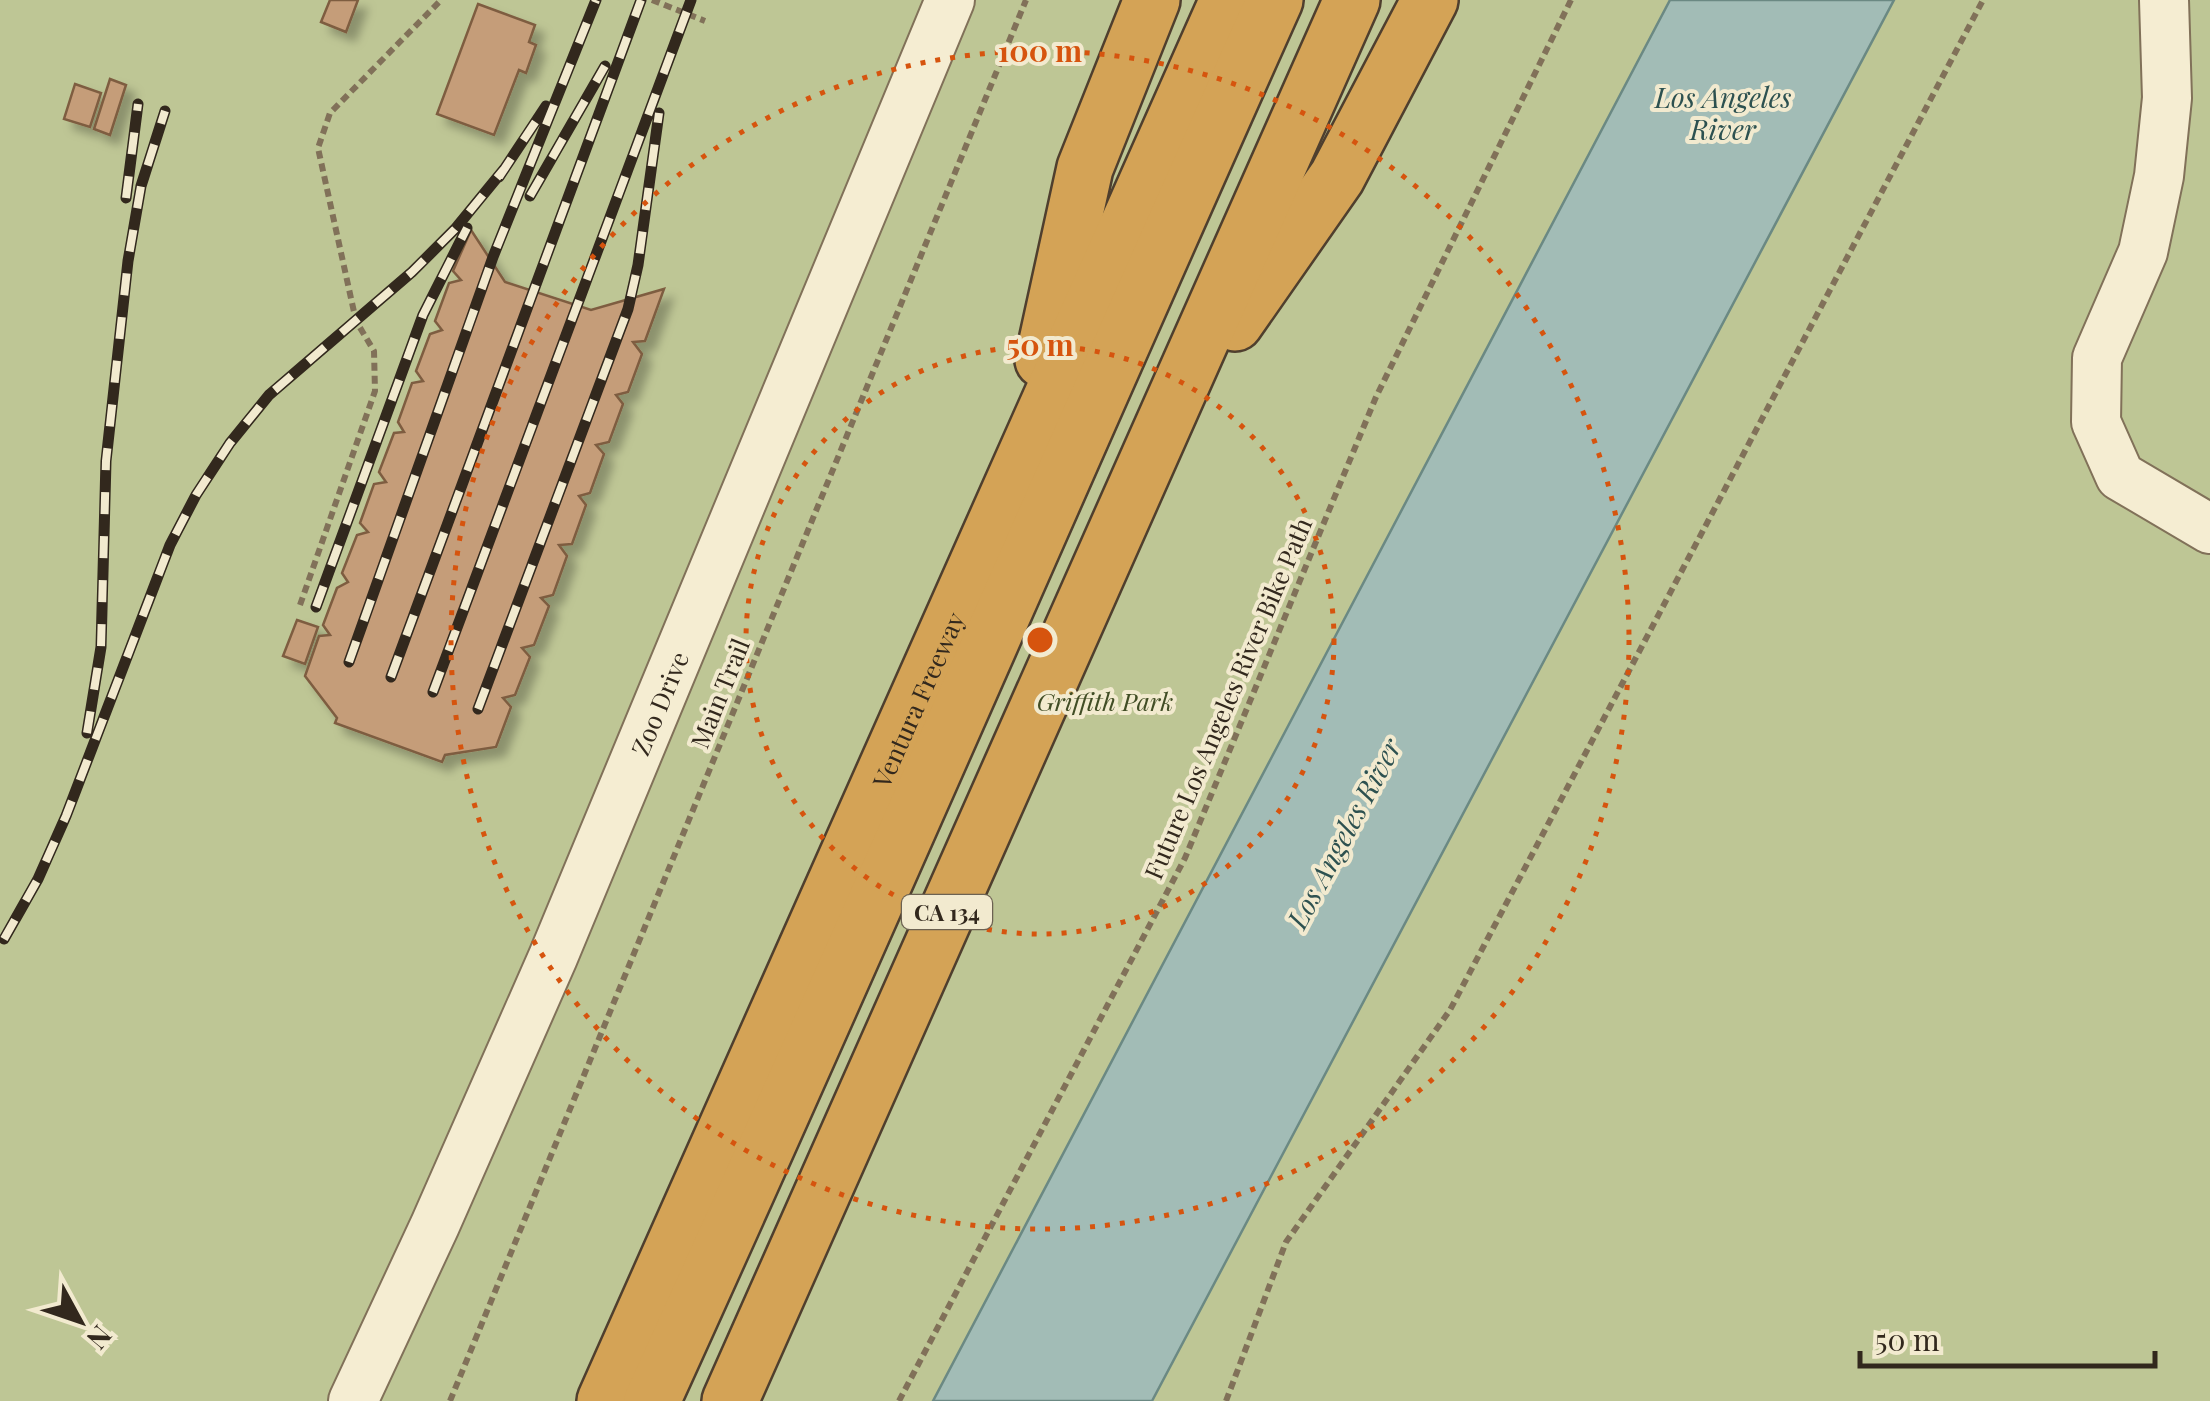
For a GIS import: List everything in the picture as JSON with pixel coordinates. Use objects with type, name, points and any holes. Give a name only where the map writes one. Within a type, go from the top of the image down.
[{"type":"highway","points":[[1018,473],[1085,168],[1152,0]]},
{"type":"highway","name":"Ventura Freeway","points":[[605,1401],[1228,0]]},
{"type":"highway","points":[[652,1401],[1276,0]]},
{"type":"highway","points":[[687,1401],[1304,0]]},
{"type":"highway","name":"CA 134","points":[[730,1401],[1352,0]]},
{"type":"highway","points":[[1164,423],[1337,177],[1430,0]]},
{"type":"street","name":"Zoo Drive","points":[[352,1401],[427,1243],[553,957],[950,0]]},
{"type":"street","points":[[2164,0],[2167,98],[2160,176],[2143,252],[2097,358],[2096,422],[2120,476],[2210,530]]},
{"type":"path","points":[[300,605],[375,391],[374,351],[356,321],[318,148],[330,112],[442,0]]},
{"type":"path","points":[[652,0],[705,21]]},
{"type":"path","name":"Main Trail","points":[[450,1401],[1026,0]]},
{"type":"path","name":"Future Los Angeles River Bike Path","points":[[899,1401],[1185,858],[1376,397],[1572,0]]},
{"type":"path","points":[[1226,1401],[1286,1242],[1450,1010],[1983,0]]},
{"type":"green space","name":"Griffith Park","points":[[0,0],[2210,0],[2210,1401],[0,1401]]},
{"type":"water","name":"Los Angeles River","points":[[1670,0],[1894,0],[1152,1401],[933,1401]]},
{"type":"building","points":[[330,0],[358,0],[346,32],[321,22]]},
{"type":"building","points":[[478,4],[535,25],[529,42],[536,45],[526,73],[519,70],[494,135],[437,114]]},
{"type":"building","points":[[110,79],[126,85],[110,135],[94,129]]},
{"type":"building","points":[[75,84],[101,93],[90,127],[64,119]]},
{"type":"building","points":[[471,230],[505,282],[591,310],[664,289],[645,341],[633,342],[642,354],[628,392],[616,395],[623,404],[609,442],[596,445],[604,454],[590,493],[579,496],[586,505],[572,544],[559,545],[567,556],[553,595],[541,598],[549,606],[534,645],[522,648],[530,657],[515,695],[503,698],[511,707],[496,747],[445,755],[442,762],[335,723],[337,718],[305,676],[319,636],[330,635],[323,625],[337,588],[348,582],[342,573],[357,535],[368,532],[360,523],[374,484],[386,482],[379,472],[394,433],[404,432],[398,422],[412,383],[423,381],[416,371],[430,334],[442,330],[435,321],[449,283],[461,280],[453,271]]},
{"type":"building","points":[[297,620],[318,627],[305,664],[283,656]]},
{"type":"railway","points":[[349,662],[493,257],[596,0]]},
{"type":"railway","points":[[391,677],[641,0]]},
{"type":"railway","points":[[433,692],[691,0]]},
{"type":"railway","points":[[530,196],[605,66]]},
{"type":"railway","points":[[126,198],[138,104]]},
{"type":"railway","points":[[499,177],[546,106]]},
{"type":"railway","points":[[87,733],[101,647],[106,461],[128,261],[141,186],[165,111]]},
{"type":"railway","points":[[478,709],[628,309],[638,265],[659,113]]},
{"type":"railway","points":[[4,939],[38,879],[66,816],[170,545],[196,495],[230,443],[269,395],[412,272],[455,229],[505,168]]},
{"type":"railway","points":[[316,607],[423,315],[467,228]]}]
